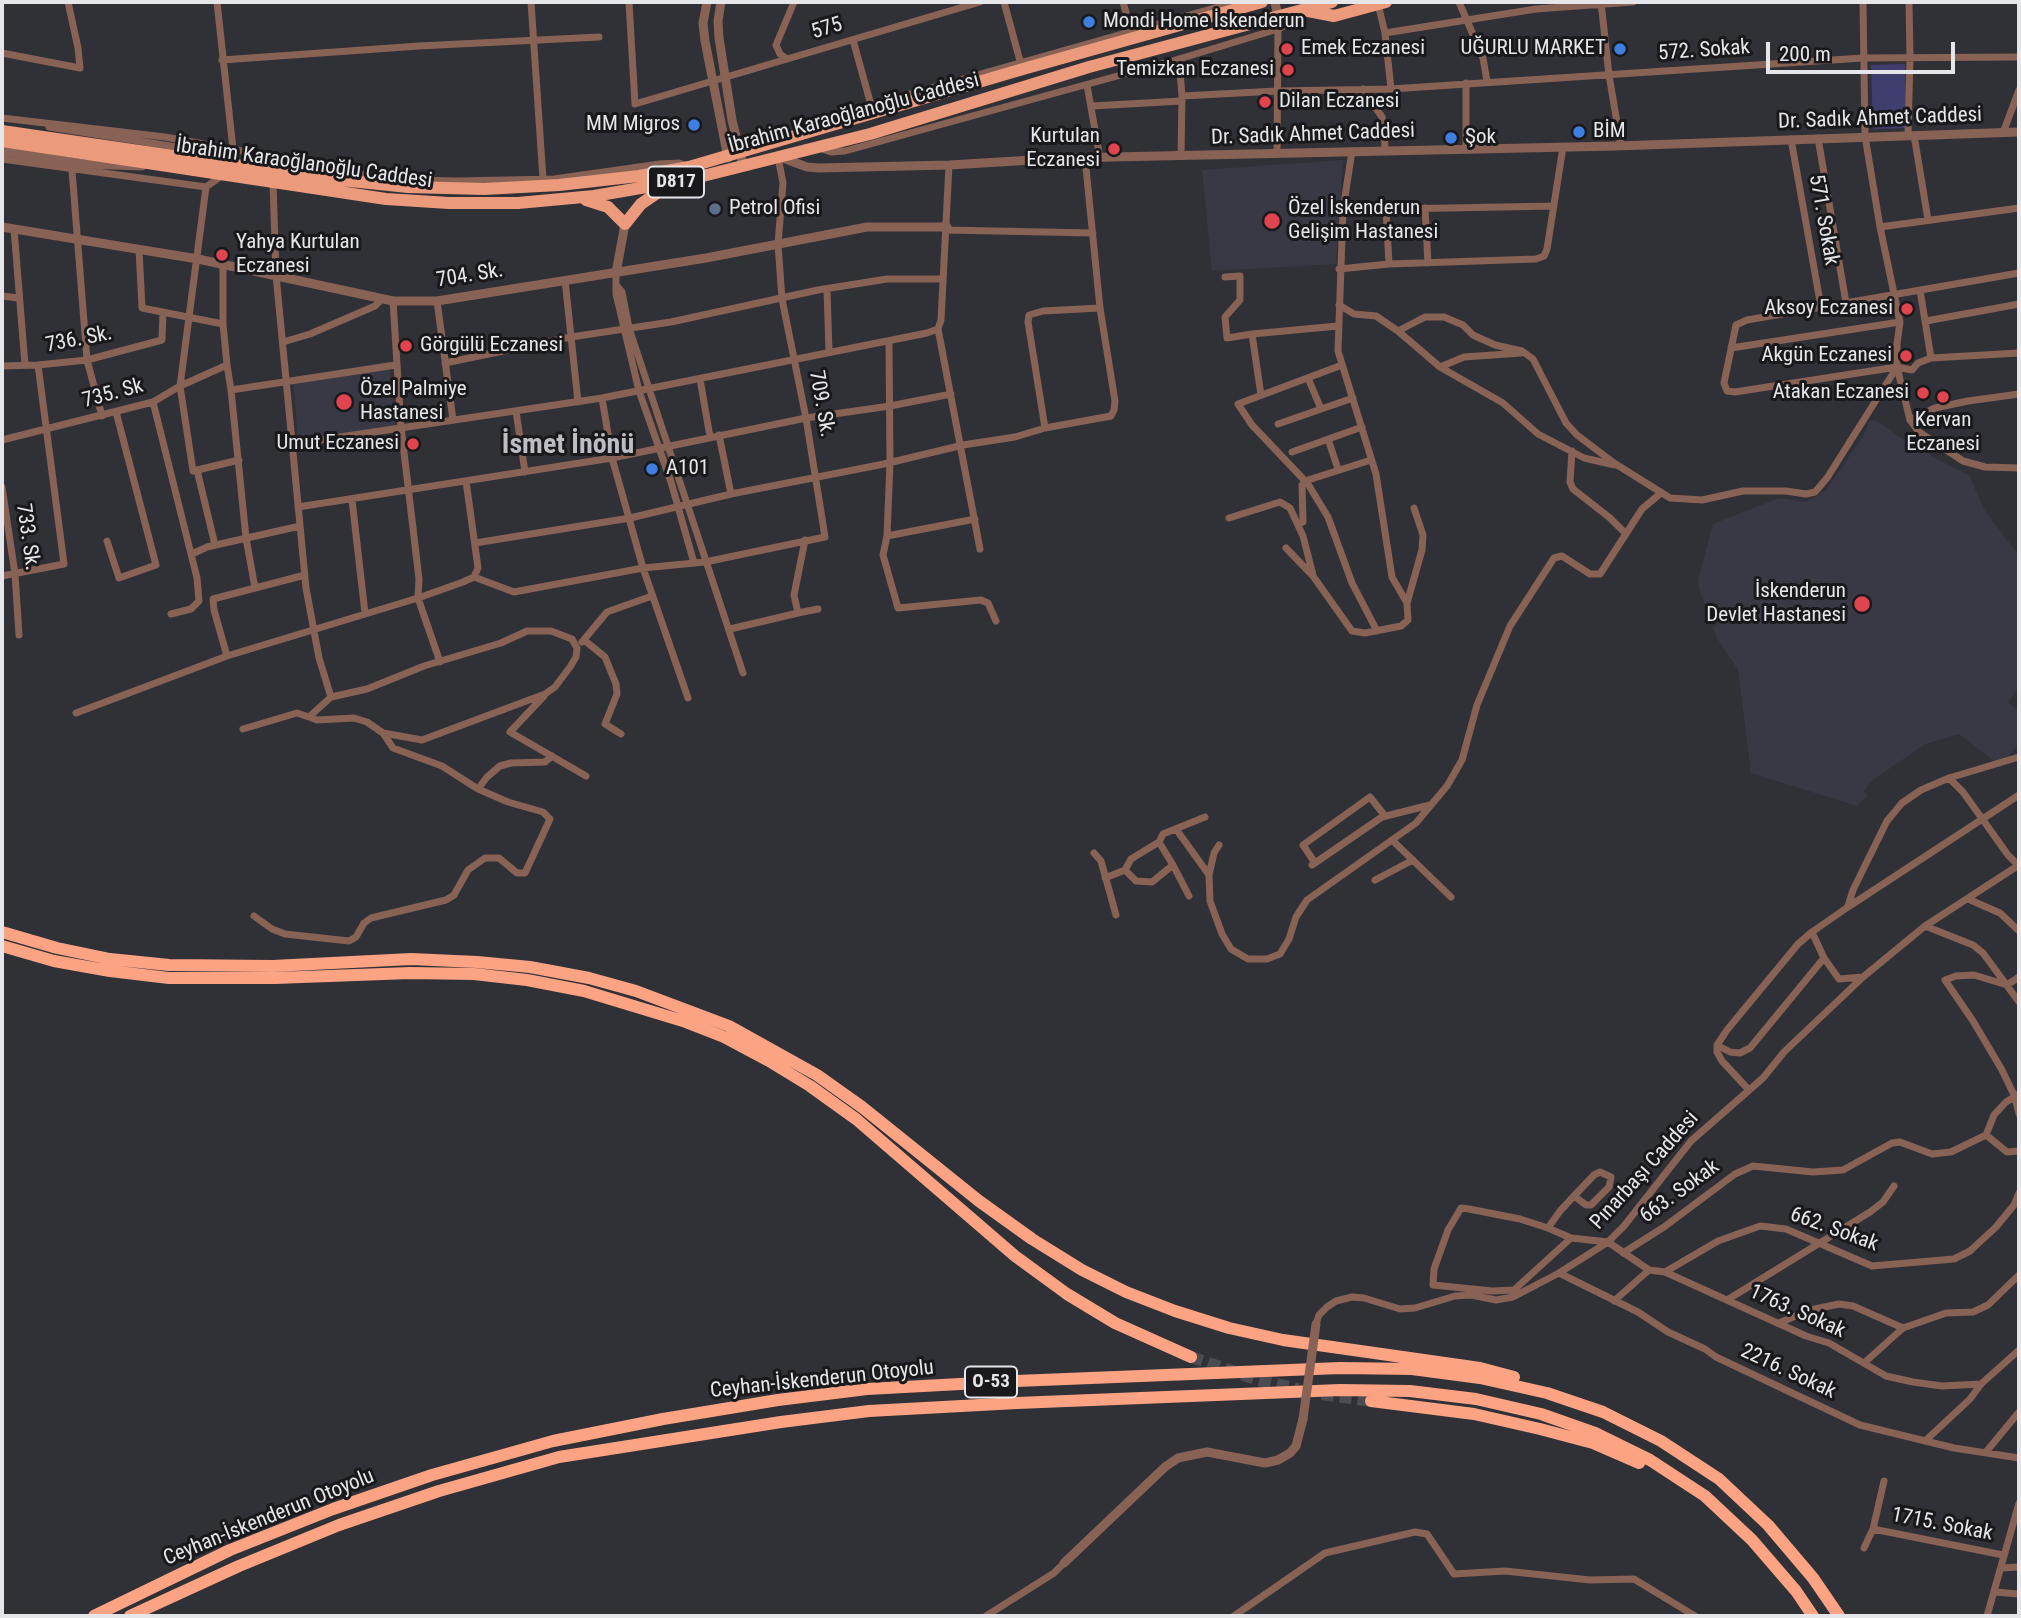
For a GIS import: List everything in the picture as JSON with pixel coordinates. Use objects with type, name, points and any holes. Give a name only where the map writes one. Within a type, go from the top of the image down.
[{"type":"highway","name":"İbrahim Karaoğlanoğlu Caddesi","points":[[2,141],[386,199],[518,203],[579,198],[671,183],[816,131],[1262,2]]},
{"type":"highway","name":"İbrahim Karaoğlanoğlu Caddesi","points":[[2,131],[331,179],[408,187],[484,189],[559,186],[778,157],[879,131],[1115,60],[1278,23],[1303,6],[1332,2]]},
{"type":"highway","points":[[1303,6],[1334,16],[1382,3]]},
{"type":"highway","points":[[579,198],[608,208],[625,223],[641,204],[671,183]]},
{"type":"highway","points":[[2,932],[57,948],[110,959],[169,965],[273,966],[411,959],[477,962],[530,967],[589,978],[636,991],[729,1026],[817,1075],[1032,1239],[1082,1270],[1126,1292],[1229,1328],[1283,1340],[1480,1368],[1550,1387],[1605,1408],[1662,1437],[1719,1479]]},
{"type":"highway","points":[[2,946],[54,961],[169,978],[275,978],[410,973],[527,980],[584,990],[683,1021],[724,1037],[810,1086],[856,1119],[1015,1256],[1067,1294],[1115,1323],[1191,1357]]},
{"type":"highway","name":"Ceyhan-İskenderun Otoyolu","points":[[94,1616],[230,1550],[333,1509],[432,1475],[553,1441],[663,1419],[867,1389],[1340,1368],[1412,1369],[1480,1378],[1546,1393],[1603,1412],[1661,1441],[1719,1479],[1768,1525],[1813,1578],[1839,1616]]},
{"type":"highway","name":"Ceyhan-İskenderun Otoyolu","points":[[130,1616],[239,1566],[339,1525],[439,1491],[558,1457],[869,1411],[1340,1390],[1410,1391],[1476,1399],[1541,1414],[1595,1433],[1650,1460],[1705,1496],[1752,1540],[1796,1591],[1813,1616]]},
{"type":"highway","points":[[1371,1401],[1474,1414],[1593,1443],[1647,1466],[1701,1500],[1752,1540]]},
{"type":"street","points":[[2,53],[80,68],[68,2]]},
{"type":"street","points":[[2,118],[28,121],[56,129],[137,137],[231,154],[233,149],[217,2]]},
{"type":"street","points":[[531,2],[543,179]]},
{"type":"street","name":"575","points":[[629,2],[635,104],[980,2]]},
{"type":"street","points":[[706,2],[704,31],[712,82],[735,161]]},
{"type":"street","points":[[721,2],[718,28],[735,161]]},
{"type":"street","points":[[788,60],[780,54],[776,45],[794,2]]},
{"type":"street","points":[[1004,2],[1020,61]]},
{"type":"street","points":[[1123,2],[1131,30]]},
{"type":"street","points":[[816,131],[835,116],[1020,61],[1236,2]]},
{"type":"street","points":[[1275,2],[1278,23],[1277,154]]},
{"type":"street","points":[[1459,2],[1483,58],[1487,81]]},
{"type":"street","points":[[1385,33],[1536,9],[1633,2]]},
{"type":"street","points":[[1863,2],[1865,136],[1900,322],[1897,367],[1910,420],[1919,432],[1963,461],[1985,467],[2019,469]]},
{"type":"street","points":[[1909,2],[1911,135],[1928,219]]},
{"type":"street","points":[[1382,3],[1391,89]]},
{"type":"street","points":[[1601,3],[1621,146]]},
{"type":"street","points":[[818,146],[831,152],[840,152],[1179,59],[1278,23]]},
{"type":"street","points":[[222,60],[599,37]]},
{"type":"street","points":[[853,40],[872,105]]},
{"type":"street","name":"572. Sokak","points":[[1092,106],[1277,91],[1391,89],[1863,58],[2019,57]]},
{"type":"street","points":[[1179,59],[1182,98],[1181,156]]},
{"type":"street","points":[[1466,83],[1466,149]]},
{"type":"street","points":[[1087,85],[1100,158]]},
{"type":"street","points":[[1363,89],[1382,117],[1385,150]]},
{"type":"street","points":[[2003,133],[2019,90]]},
{"type":"street","name":"Dr. Sadık Ahmet Caddesi","points":[[778,157],[807,167],[949,165],[1086,158],[1621,146],[2019,132]]},
{"type":"street","points":[[1818,138],[1846,303]]},
{"type":"street","name":"571. Sokak","points":[[1791,139],[1821,307]]},
{"type":"street","points":[[1339,269],[1389,264],[1536,259],[1544,256],[1563,147]]},
{"type":"street","points":[[233,149],[326,170],[387,178],[459,181],[543,179],[679,163],[689,167]]},
{"type":"street","points":[[2,151],[97,165],[129,167],[162,164]]},
{"type":"street","points":[[1286,548],[1313,576],[1352,631],[1377,631],[1401,625],[1408,620],[1406,603],[1392,577],[1381,502],[1371,460],[1338,351],[1343,210],[1352,151]]},
{"type":"street","name":"709. Sk.","points":[[778,157],[783,183],[779,244],[782,299],[807,418],[825,537],[805,540]]},
{"type":"street","points":[[475,542],[630,518],[731,494],[1111,416],[1115,401],[1100,308],[1086,158]]},
{"type":"street","points":[[2,159],[206,187],[223,174]]},
{"type":"street","points":[[949,165],[941,320],[938,329],[980,549]]},
{"type":"street","points":[[72,170],[87,359],[102,416]]},
{"type":"street","points":[[272,182],[276,275],[305,575],[319,658],[331,697]]},
{"type":"street","points":[[206,187],[180,386],[193,471],[239,460]]},
{"type":"street","points":[[1343,210],[1554,206]]},
{"type":"street","points":[[1425,208],[1428,263]]},
{"type":"street","points":[[1880,227],[2019,208]]},
{"type":"street","points":[[1386,209],[1389,264]]},
{"type":"street","points":[[625,223],[616,273],[616,295],[670,448],[743,673]]},
{"type":"street","name":"704. Sk.","points":[[2,227],[198,259],[393,301],[437,301],[616,273],[867,227],[946,229]]},
{"type":"street","points":[[14,229],[25,365]]},
{"type":"street","points":[[946,229],[1093,233]]},
{"type":"street","points":[[139,249],[142,308],[223,324]]},
{"type":"street","points":[[223,264],[223,324],[227,365],[246,538],[255,587]]},
{"type":"street","points":[[2019,273],[1747,320],[1736,325],[1724,383],[1727,391],[1735,392],[1897,367],[1912,370],[1919,363],[1931,358],[2019,353]]},
{"type":"street","points":[[1225,277],[1240,276],[1240,300],[1225,317],[1227,338],[1338,326]]},
{"type":"street","points":[[565,279],[578,402]]},
{"type":"street","points":[[445,363],[827,289],[887,279],[943,279]]},
{"type":"street","points":[[827,289],[829,352]]},
{"type":"street","points":[[1920,290],[1931,358]]},
{"type":"street","points":[[2,296],[18,298]]},
{"type":"street","points":[[283,342],[332,325],[375,306],[382,299]]},
{"type":"street","points":[[393,301],[401,427],[419,579],[418,598],[440,662]]},
{"type":"street","points":[[437,301],[453,420]]},
{"type":"street","points":[[1339,304],[1354,314],[1377,316],[1440,367],[1503,404],[1538,434],[1584,458],[1621,467]]},
{"type":"street","points":[[1926,321],[2019,304]]},
{"type":"street","points":[[1045,428],[1028,323],[1029,315],[1042,311],[1100,308]]},
{"type":"street","name":"736. Sk.","points":[[2,366],[87,359],[162,340],[163,312]]},
{"type":"street","points":[[1398,331],[1425,317],[1444,317],[1473,335],[1524,353],[1534,359],[1566,423],[1577,435],[1670,498],[1684,501],[1744,491],[1806,494],[1815,492],[1827,478],[1897,367]]},
{"type":"street","points":[[1731,348],[1900,322]]},
{"type":"street","points":[[627,328],[639,391],[660,449],[694,563]]},
{"type":"street","points":[[293,443],[602,398],[938,329]]},
{"type":"street","points":[[1252,334],[1261,396]]},
{"type":"street","points":[[889,341],[890,463],[887,536],[883,555],[898,608],[981,600],[988,603],[996,621]]},
{"type":"street","points":[[1440,367],[1464,357],[1524,353]]},
{"type":"street","points":[[2,576],[64,564],[38,365]]},
{"type":"street","name":"735. Sk","points":[[2,440],[153,402],[180,386],[227,365]]},
{"type":"street","points":[[231,390],[396,365]]},
{"type":"street","points":[[1342,365],[1238,404],[1252,425],[1305,481],[1328,517],[1352,583],[1377,631]]},
{"type":"street","points":[[1308,378],[1321,409]]},
{"type":"street","points":[[699,379],[710,437]]},
{"type":"street","points":[[298,507],[670,448],[719,435],[807,418],[951,394]]},
{"type":"street","points":[[1910,420],[1935,408],[2019,394]]},
{"type":"street","points":[[602,398],[612,458],[643,568],[688,698]]},
{"type":"street","points":[[1278,424],[1353,398]]},
{"type":"street","points":[[153,402],[192,554],[199,601],[191,609],[172,614]]},
{"type":"street","points":[[516,411],[525,472]]},
{"type":"street","points":[[107,541],[119,578],[156,565],[116,412]]},
{"type":"street","points":[[1292,452],[1362,427]]},
{"type":"street","points":[[719,435],[731,494]]},
{"type":"street","points":[[1328,439],[1338,469]]},
{"type":"street","points":[[1572,452],[1570,482],[1573,489],[1626,534]]},
{"type":"street","points":[[1298,524],[1303,522],[1302,485],[1305,481],[1371,460]]},
{"type":"street","points":[[197,470],[215,545]]},
{"type":"street","points":[[76,713],[227,656],[418,598],[474,576],[479,558],[466,481]]},
{"type":"street","name":"733. Sk.","points":[[2,487],[15,574],[19,635]]},
{"type":"street","points":[[1219,845],[1214,853],[1209,875],[1210,901],[1215,920],[1231,949],[1248,959],[1267,959],[1280,954],[1289,939],[1296,917],[1307,900],[1416,823],[1447,786],[1462,760],[1477,705],[1510,626],[1554,558],[1562,556],[1590,574],[1600,574],[1642,509],[1661,492]]},
{"type":"street","points":[[352,500],[365,613]]},
{"type":"street","points":[[1229,518],[1280,502],[1290,508],[1303,536],[1313,576]]},
{"type":"street","points":[[1406,603],[1422,550],[1423,535],[1414,508]]},
{"type":"street","points":[[887,536],[975,519]]},
{"type":"street","points":[[192,554],[215,545],[300,526]]},
{"type":"street","points":[[474,576],[514,592],[643,568],[705,562],[805,540],[794,595],[798,613]]},
{"type":"street","points":[[227,656],[214,610],[214,599],[305,575]]},
{"type":"street","points":[[586,776],[510,732],[555,687],[576,657],[577,648],[607,612],[652,596]]},
{"type":"street","points":[[730,629],[818,609]]},
{"type":"street","points":[[309,717],[331,697],[367,689],[501,643],[527,631],[551,631],[572,639],[577,648]]},
{"type":"street","points":[[584,640],[602,653],[612,675],[617,694],[606,724],[621,734]]},
{"type":"street","points":[[383,733],[422,740],[547,693]]},
{"type":"street","points":[[243,729],[297,713],[317,720],[354,718],[367,722],[383,733],[393,748],[442,766],[478,789],[508,802],[543,812],[550,819],[525,873],[517,873],[499,858],[485,858],[468,870],[454,895],[446,900],[371,918],[364,923],[356,937],[349,941],[285,934],[272,929],[254,916]]},
{"type":"street","points":[[478,789],[500,766],[545,762],[552,756]]},
{"type":"street","points":[[1847,906],[1887,821],[1902,803],[1921,790],[1949,778],[2018,758]]},
{"type":"street","points":[[1949,778],[1963,792],[2008,855],[2019,865]]},
{"type":"street","points":[[1749,1090],[1722,1060],[1717,1052],[1717,1045],[1783,961],[1812,932],[1847,906],[2019,795]]},
{"type":"street","points":[[1385,816],[1370,797],[1303,845],[1314,864],[1385,816],[1431,804]]},
{"type":"street","points":[[1105,878],[1125,870],[1131,859],[1159,842],[1163,834],[1205,817]]},
{"type":"street","points":[[1176,829],[1209,875]]},
{"type":"street","points":[[1392,840],[1451,897]]},
{"type":"street","points":[[1159,842],[1189,896]]},
{"type":"street","points":[[1094,853],[1101,862],[1115,915]]},
{"type":"street","points":[[1375,880],[1413,860]]},
{"type":"street","points":[[1125,870],[1136,881],[1152,882],[1173,865]]},
{"type":"street","name":"Pınarbaşı Caddesi","points":[[1316,1324],[1327,1307],[1336,1301],[1352,1297],[1401,1309],[1415,1308],[1455,1296],[1471,1295],[1496,1300],[1513,1297],[1559,1273],[1608,1242],[1624,1226],[1691,1141],[1763,1078],[1784,1052],[1863,977],[1925,926],[2019,865]]},
{"type":"street","points":[[1968,899],[2000,913],[2019,931]]},
{"type":"street","points":[[1925,926],[1973,945],[1983,953],[2019,1002]]},
{"type":"street","points":[[1812,932],[1824,958],[1839,979],[1863,977]]},
{"type":"street","points":[[1717,1045],[1730,1052],[1740,1053],[1749,1048],[1824,958]]},
{"type":"street","points":[[2007,985],[1974,975],[1956,975],[1945,981],[1973,1021],[2017,1096],[2019,1114]]},
{"type":"street","points":[[2007,985],[2019,977]]},
{"type":"street","points":[[2017,1096],[2006,1102],[1994,1115],[1986,1135],[2007,1152],[2019,1151]]},
{"type":"street","name":"663. Sokak","points":[[1623,1254],[1726,1180],[1753,1166],[1813,1172],[1843,1170],[1892,1143],[1900,1142],[1932,1154],[1951,1152],[1986,1135]]},
{"type":"street","points":[[1548,1228],[1574,1196],[1594,1175],[1600,1172],[1611,1177],[1609,1187],[1591,1205],[1586,1205],[1574,1196]]},
{"type":"street","points":[[1727,1300],[1870,1212],[1883,1202],[1894,1186]]},
{"type":"street","name":"662. Sokak","points":[[1665,1272],[1718,1241],[1760,1226],[1786,1229],[1871,1266],[1954,1259],[1970,1251],[1996,1227],[2014,1205],[2019,1193]]},
{"type":"street","points":[[1571,1238],[1514,1290],[1492,1291],[1433,1285],[1434,1269],[1448,1230],[1461,1208],[1548,1228],[1571,1238],[1608,1242]]},
{"type":"street","name":"1763. Sokak","points":[[1608,1242],[1649,1270],[1665,1272],[1806,1336],[1829,1343],[1886,1376],[1942,1386],[1981,1384]]},
{"type":"street","points":[[1614,1301],[1649,1270]]},
{"type":"street","name":"2216. Sokak","points":[[1559,1273],[1638,1312],[1668,1332],[1716,1357],[1860,1425],[1954,1448],[2019,1458]]},
{"type":"street","points":[[1864,1363],[1903,1328],[1946,1313],[1973,1312],[1988,1305],[2019,1276]]},
{"type":"street","points":[[1779,1323],[1810,1310],[1839,1304],[1853,1306],[1903,1328]]},
{"type":"street","points":[[986,1616],[1054,1573],[1165,1466],[1178,1458],[1207,1452],[1265,1463],[1290,1453],[1296,1446],[1303,1419],[1316,1324]]},
{"type":"street","points":[[1926,1441],[1970,1399],[1981,1384],[2019,1350]]},
{"type":"street","points":[[1986,1452],[2019,1412]]},
{"type":"street","points":[[1864,1548],[1873,1529],[1884,1481]]},
{"type":"street","points":[[1989,1616],[2003,1555],[2019,1503]]},
{"type":"street","name":"1715. Sokak","points":[[1873,1529],[2003,1555]]},
{"type":"street","points":[[1234,1616],[1325,1553],[1415,1532],[1427,1534],[1454,1574],[1505,1571],[1590,1580],[1634,1579],[1695,1616]]},
{"type":"street","points":[[2001,1568],[2019,1567]]},
{"type":"street","points":[[1994,1592],[2019,1594]]},
{"type":"shaded area","points":[[1905,64],[1907,128],[1873,129],[1871,65]]},
{"type":"shaded area","name":"Özel İskenderun Gelişim Hastanesi","points":[[1343,160],[1336,264],[1212,271],[1202,170]]},
{"type":"shaded area","name":"Özel Palmiye Hastanesi","points":[[389,361],[396,426],[298,440],[293,378]]},
{"type":"shaded area","name":"İskenderun Devlet Hastanesi","points":[[1876,420],[1904,440],[1912,438],[1933,457],[1969,475],[1985,511],[2019,556],[2019,687],[2008,702],[2019,712],[2017,746],[1998,764],[1959,734],[1925,744],[1873,780],[1863,792],[1868,795],[1857,806],[1751,773],[1738,670],[1717,638],[1713,627],[1717,624],[1712,621],[1698,580],[1713,524],[1779,498],[1806,502],[1814,498],[1827,489],[1863,436],[1869,422]]},
{"type":"tunnel","points":[[1191,1357],[1258,1380],[1298,1389]]},
{"type":"tunnel","points":[[1322,1394],[1371,1401]]},
{"type":"place","name":"Mondi Home İskenderun","points":[[1089,22]]},
{"type":"place","name":"Emek Eczanesi","points":[[1287,49]]},
{"type":"place","name":"UĞURLU MARKET","points":[[1620,49]]},
{"type":"place","name":"Temizkan Eczanesi","points":[[1288,70]]},
{"type":"place","name":"Dilan Eczanesi","points":[[1265,102]]},
{"type":"place","name":"MM Migros","points":[[694,125]]},
{"type":"place","name":"BİM","points":[[1579,132]]},
{"type":"place","name":"Şok","points":[[1451,138]]},
{"type":"place","name":"Kurtulan Eczanesi","points":[[1114,149]]},
{"type":"place","name":"Petrol Ofisi","points":[[715,209]]},
{"type":"place","name":"Özel İskenderun Gelişim Hastanesi","points":[[1272,221]]},
{"type":"place","name":"Yahya Kurtulan Eczanesi","points":[[222,255]]},
{"type":"place","name":"Aksoy Eczanesi","points":[[1907,309]]},
{"type":"place","name":"Görgülü Eczanesi","points":[[406,346]]},
{"type":"place","name":"Akgün Eczanesi","points":[[1906,356]]},
{"type":"place","name":"Atakan Eczanesi","points":[[1923,393]]},
{"type":"place","name":"Kervan Eczanesi","points":[[1943,397]]},
{"type":"place","name":"Özel Palmiye Hastanesi","points":[[344,402]]},
{"type":"place","name":"Umut Eczanesi","points":[[413,444]]},
{"type":"place","name":"A101","points":[[652,469]]},
{"type":"place","name":"İskenderun Devlet Hastanesi","points":[[1862,604]]},
{"type":"district","name":"İsmet İnönü","points":[[568,446]]}]
